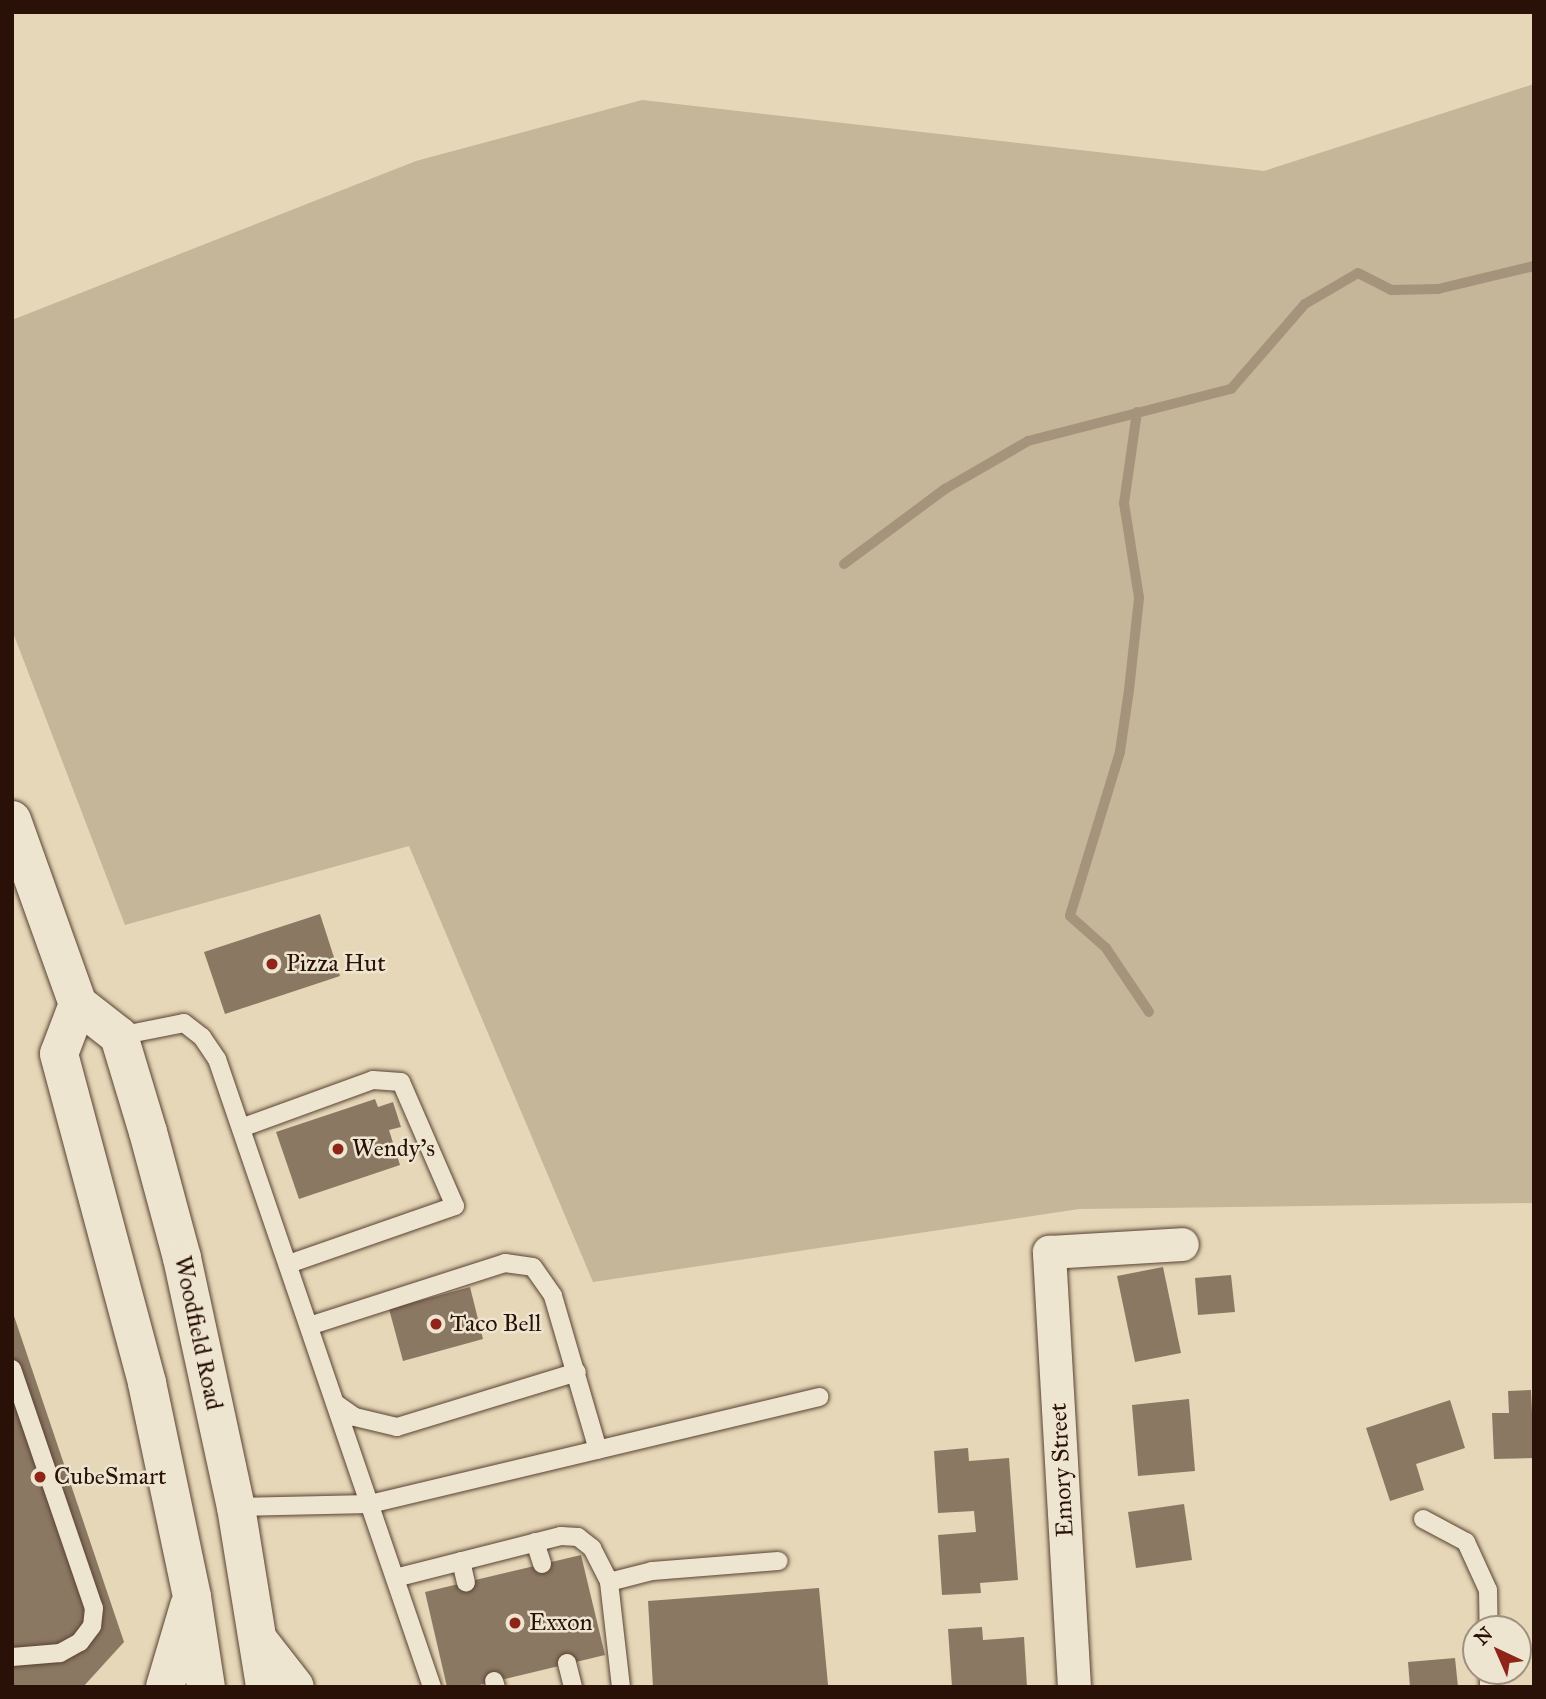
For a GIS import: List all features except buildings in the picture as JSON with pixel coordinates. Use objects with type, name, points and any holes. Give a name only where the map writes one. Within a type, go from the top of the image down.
[{"type":"main road","points":[[12,820],[78,1004],[119,1036]]},
{"type":"main road","points":[[78,1004],[60,1054],[119,1266],[192,1597],[206,1687]]},
{"type":"main road","name":"Woodfield Road","points":[[119,1036],[182,1258],[236,1507],[265,1687]]},
{"type":"main road","points":[[164,1687],[192,1597]]},
{"type":"main road","points":[[259,1641],[295,1687]]},
{"type":"street","name":"Emory Street","points":[[1074,1687],[1049,1252],[1182,1244]]},
{"type":"lane","points":[[119,1036],[184,1023],[202,1037],[217,1059],[432,1687]]},
{"type":"lane","points":[[241,1128],[373,1080],[401,1082],[455,1206],[288,1264]]},
{"type":"lane","points":[[309,1326],[505,1263],[521,1263],[544,1277],[577,1372],[598,1450]]},
{"type":"lane","points":[[12,1368],[94,1608],[92,1626],[80,1642],[60,1653],[12,1657]]},
{"type":"lane","points":[[335,1404],[355,1417],[397,1427],[577,1372]]},
{"type":"lane","points":[[236,1507],[370,1504],[820,1397]]},
{"type":"lane","points":[[1423,1519],[1466,1542],[1489,1590],[1489,1615]]},
{"type":"lane","points":[[395,1578],[535,1542],[578,1537],[592,1548],[609,1582],[621,1687]]},
{"type":"lane","points":[[535,1542],[542,1564]]},
{"type":"lane","points":[[461,1561],[466,1582]]},
{"type":"lane","points":[[609,1582],[652,1571],[779,1561]]},
{"type":"lane","points":[[567,1663],[573,1687]]},
{"type":"shaded area","points":[[1534,84],[1534,1203],[1079,1209],[593,1282],[409,846],[125,925],[12,630],[12,320],[416,161],[642,100],[1264,171]]},
{"type":"waterway","points":[[844,564],[945,489],[1028,441],[1231,389],[1305,304],[1358,273],[1391,290],[1438,289],[1534,266]]},
{"type":"waterway","points":[[1137,412],[1124,503],[1139,598],[1129,690],[1120,752],[1070,916],[1106,948],[1149,1012]]},
{"type":"place","name":"Pizza Hut","points":[[272,964]]},
{"type":"place","name":"Wendy's","points":[[338,1149]]},
{"type":"place","name":"Taco Bell","points":[[436,1324]]},
{"type":"place","name":"CubeSmart","points":[[40,1477]]},
{"type":"place","name":"Exxon","points":[[515,1623]]}]
